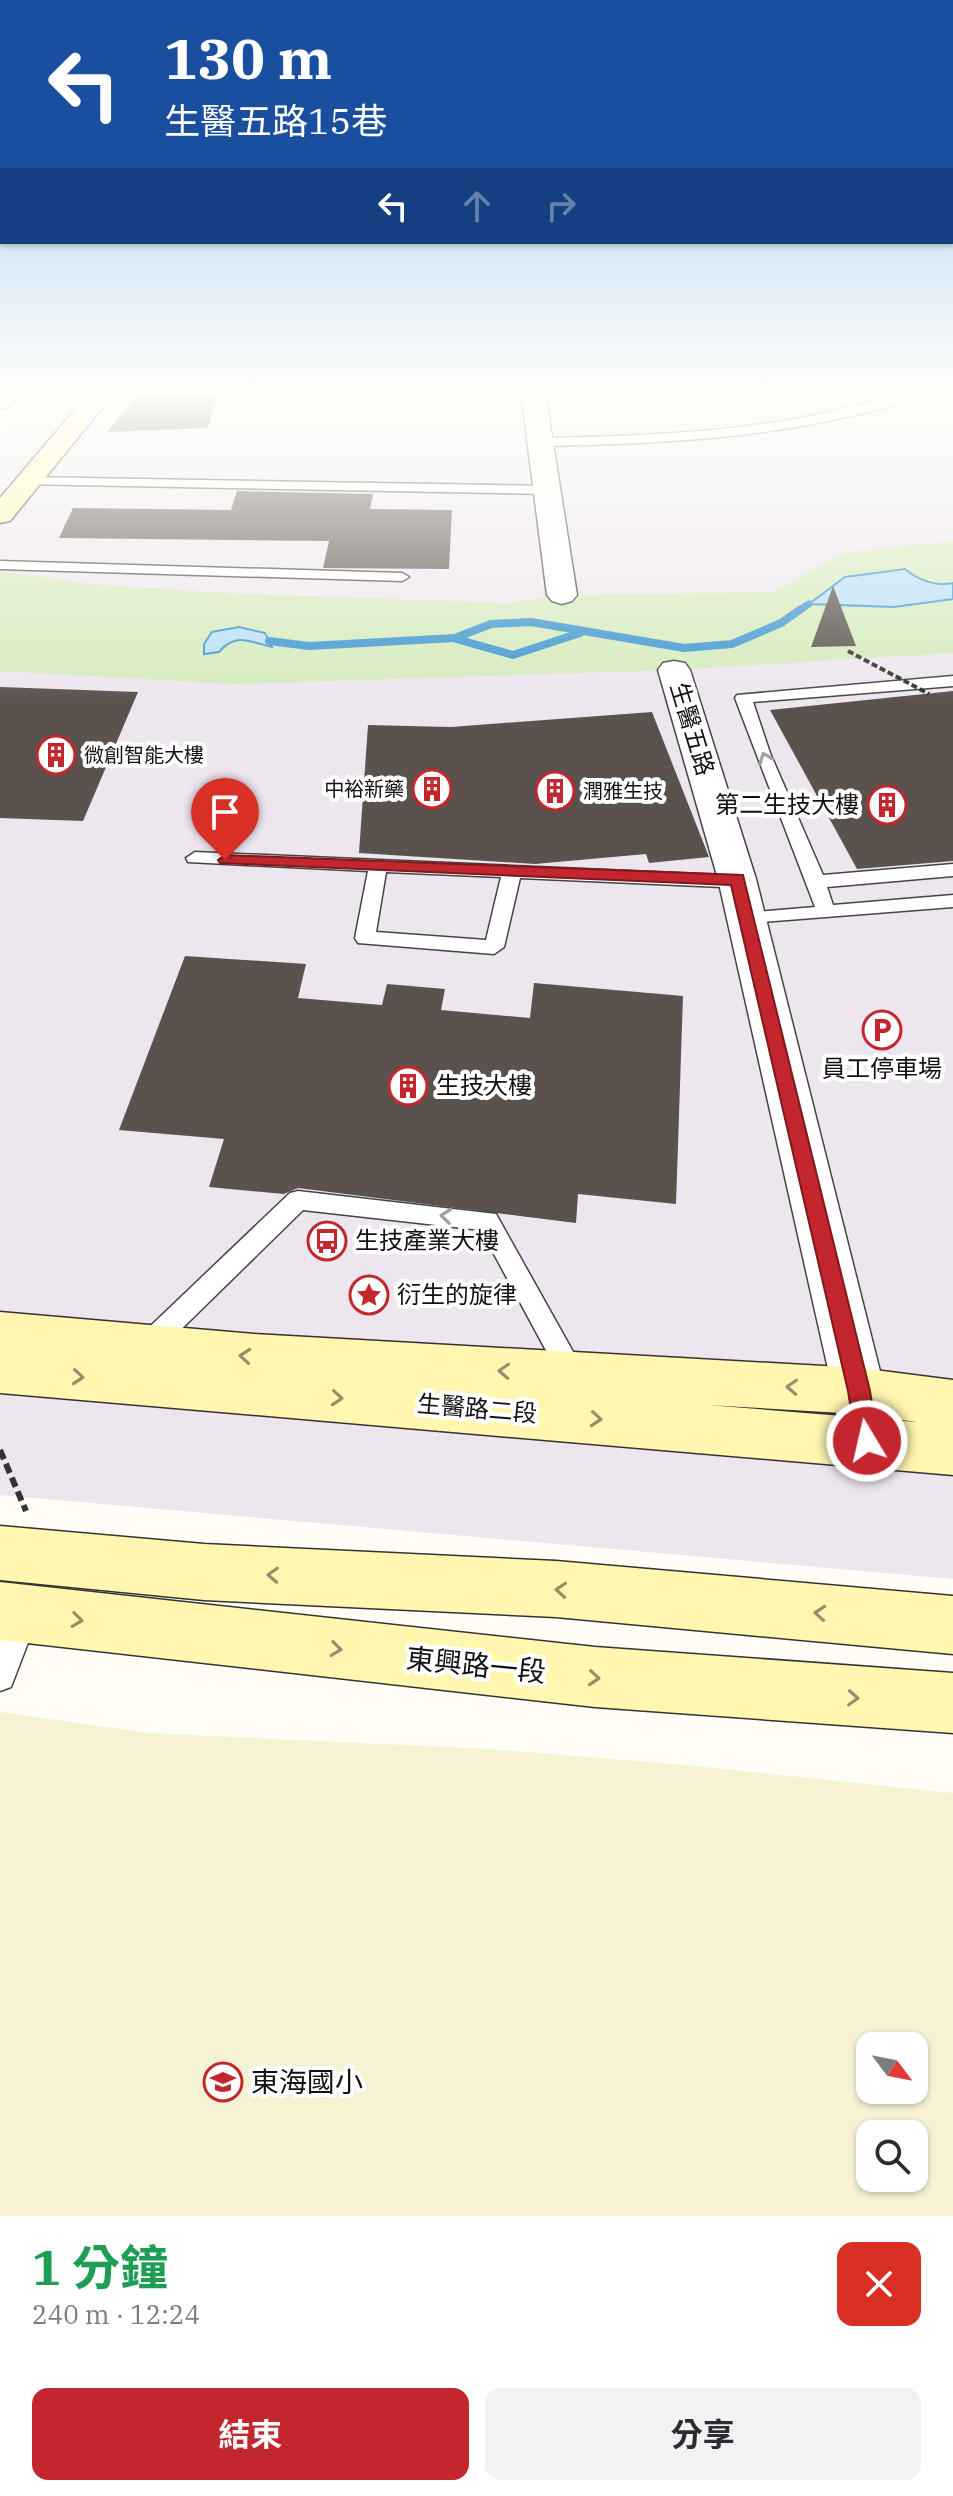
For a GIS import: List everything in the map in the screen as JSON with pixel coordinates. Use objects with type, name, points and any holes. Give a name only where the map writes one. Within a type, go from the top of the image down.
[{"type":"street","points":[[0,515],[16,495]]},
{"type":"street","points":[[547,495],[562,595]]},
{"type":"street","name":"生醫五路","points":[[674,670],[741,899],[859,1391],[867,1441]]},
{"type":"street","name":"生醫路二段","points":[[0,1334],[254,1356],[859,1391],[953,1404]]},
{"type":"street","name":"生醫路二段","points":[[0,1370],[953,1450]]},
{"type":"street","points":[[23,1555],[204,1572],[556,1589],[953,1625]]},
{"type":"street","name":"東興路一段","points":[[12,1612],[546,1673],[807,1696],[953,1703]]},
{"type":"lane","points":[[0,565],[402,577]]},
{"type":"lane","points":[[826,912],[743,698],[953,681]]},
{"type":"lane","points":[[195,858],[722,881],[741,899],[826,912],[953,901]]},
{"type":"lane","points":[[378,866],[365,938],[494,947],[512,871]]},
{"type":"lane","points":[[816,882],[953,870]]},
{"type":"lane","points":[[146,1347],[298,1200],[488,1221],[572,1374]]},
{"type":"lane","points":[[0,1676],[23,1555]]},
{"type":"path","points":[[848,651],[929,694]]},
{"type":"path","points":[[0,1450],[23,1555]]},
{"type":"shaded area","points":[[0,495],[953,495],[953,1579],[0,1495]]},
{"type":"shaded area","points":[[0,1712],[149,1733],[488,1749],[686,1765],[953,1793],[953,2216],[0,2216]]},
{"type":"green space","points":[[953,541],[953,653],[674,670],[235,684],[0,671],[0,571],[92,584],[224,593],[510,603],[562,595],[773,592],[846,552]]},
{"type":"water","points":[[905,569],[928,582],[953,583],[953,599],[894,607],[809,604],[845,577]]},
{"type":"water","points":[[239,627],[265,633],[272,647],[237,640],[219,652],[204,654],[204,644],[212,632]]},
{"type":"building","points":[[236,495],[373,495],[370,509],[452,510],[449,569],[323,568],[329,541],[59,538],[73,508],[231,510]]},
{"type":"building","points":[[833,586],[856,646],[811,647]]},
{"type":"building","name":"微創智能大樓","points":[[0,687],[138,692],[83,821],[0,818]]},
{"type":"building","name":"第二生技大樓","points":[[953,691],[953,861],[857,869],[770,710]]},
{"type":"building","points":[[652,712],[709,857],[649,863],[646,854],[535,864],[359,853],[368,725],[451,727]]},
{"type":"building","name":"生技大樓","points":[[185,956],[306,964],[298,998],[382,1005],[387,984],[445,989],[441,1010],[530,1018],[534,983],[683,996],[676,1204],[578,1194],[576,1223],[298,1188],[284,1194],[209,1187],[224,1139],[119,1130]]},
{"type":"waterway","points":[[800,610],[809,604]]},
{"type":"waterway","points":[[269,641],[309,646],[455,638],[491,624],[531,622],[684,648],[732,644],[781,623],[800,610]]},
{"type":"waterway","points":[[456,639],[513,655],[580,633]]},
{"type":"place","name":"微創智能大樓","points":[[56,755]]},
{"type":"place","name":"中裕新藥","points":[[432,789]]},
{"type":"place","name":"潤雅生技","points":[[555,791]]},
{"type":"place","name":"第二生技大樓","points":[[887,805]]},
{"type":"place","name":"員工停車場","points":[[882,1030]]},
{"type":"place","name":"生技大樓","points":[[408,1086]]},
{"type":"place","name":"生技產業大樓","points":[[327,1241]]},
{"type":"place","name":"衍生的旋律","points":[[369,1295]]},
{"type":"place","name":"東海國小","points":[[223,2082]]},
{"type":"route","points":[[225,860],[722,881],[737,879],[859,1391],[867,1441]]}]
